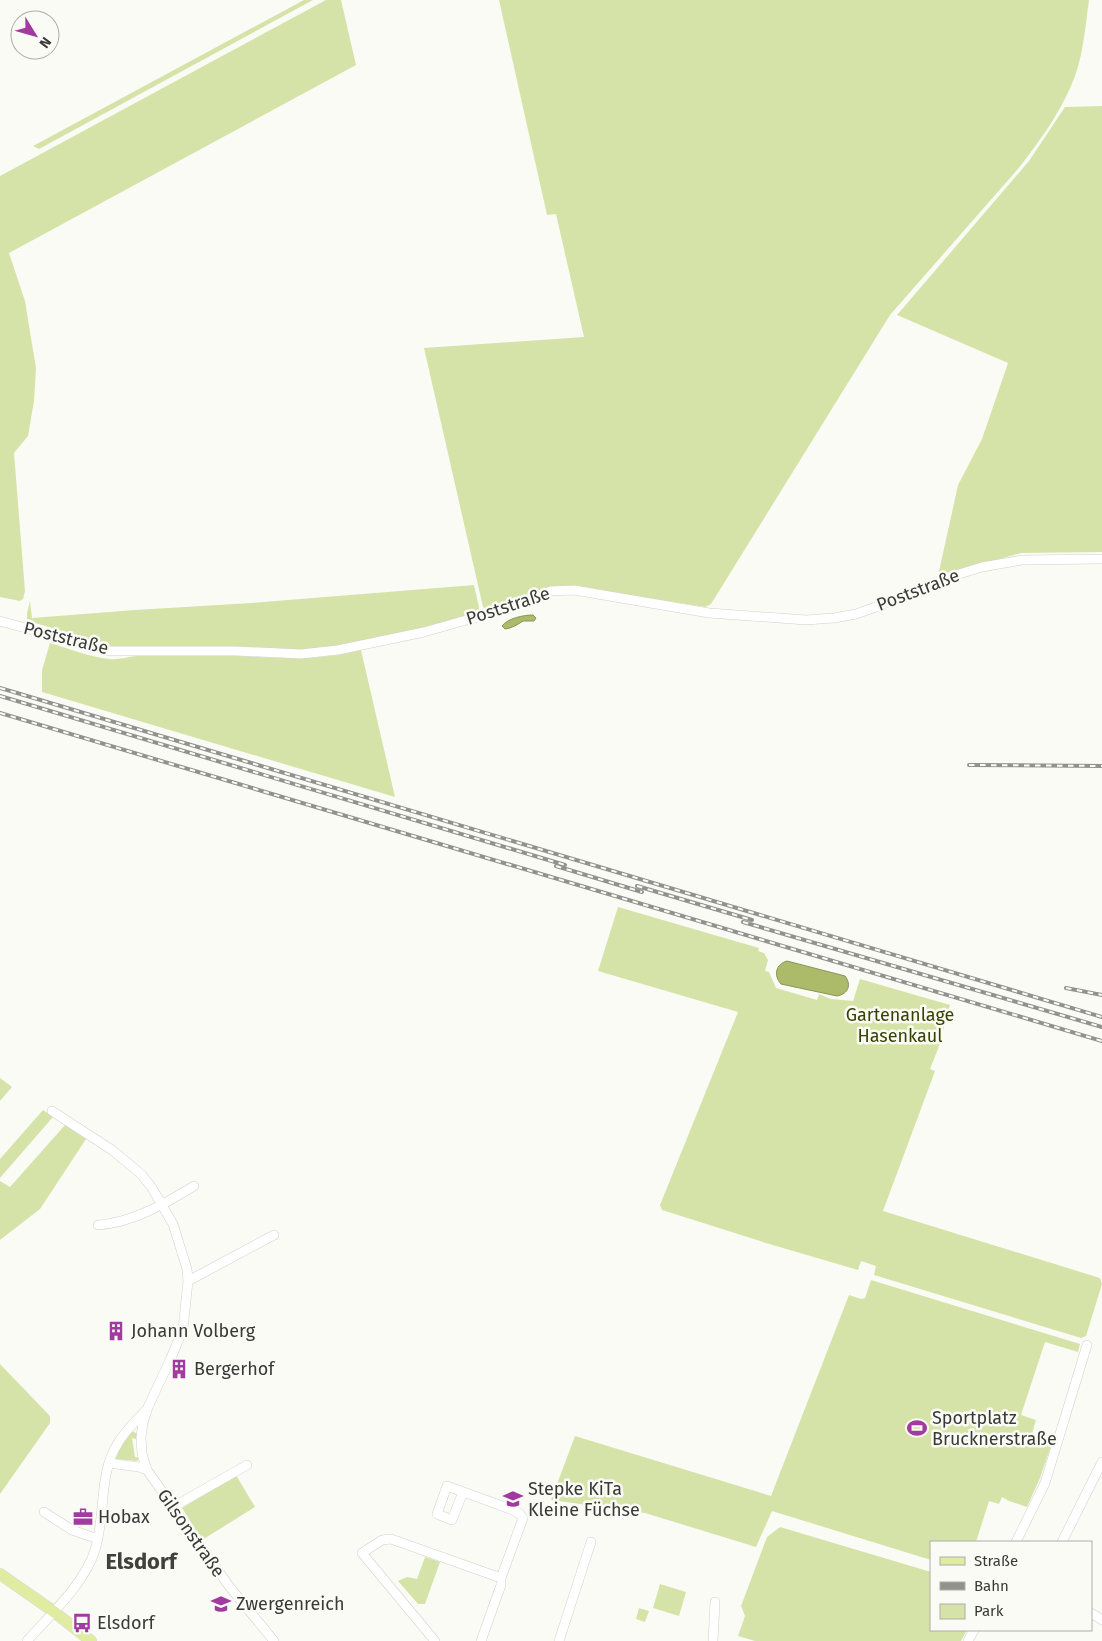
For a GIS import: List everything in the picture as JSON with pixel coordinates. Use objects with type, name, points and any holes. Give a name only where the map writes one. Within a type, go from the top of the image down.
[{"type":"main road","points":[[0,1574],[54,1611],[91,1641]]},
{"type":"street","name":"Poststraße","points":[[0,620],[109,651],[236,651],[301,654],[338,650],[424,632],[484,615],[551,591],[574,590],[709,613],[806,620],[856,614],[943,579],[982,567],[1022,560],[1102,559]]},
{"type":"street","name":"Gilsonstraße","points":[[52,1111],[126,1160],[141,1174],[152,1188],[173,1224],[187,1269],[188,1281],[181,1333],[148,1406],[143,1423],[141,1437],[143,1457],[147,1470],[229,1586],[274,1641]]},
{"type":"street","points":[[98,1225],[111,1225],[163,1206],[194,1186]]},
{"type":"street","points":[[188,1281],[274,1234]]},
{"type":"street","points":[[1016,1541],[1045,1483],[1087,1345]]},
{"type":"street","name":"Gilsonstraße","points":[[147,1470],[139,1467],[109,1463],[118,1442],[148,1406]]},
{"type":"street","points":[[1062,1541],[1102,1462]]},
{"type":"street","points":[[27,1641],[83,1574],[95,1552],[109,1463]]},
{"type":"street","points":[[173,1507],[247,1465]]},
{"type":"street","points":[[463,1492],[520,1514],[523,1518],[481,1641]]},
{"type":"street","points":[[44,1512],[72,1530],[98,1539]]},
{"type":"street","points":[[435,1641],[362,1553],[382,1540],[391,1538],[501,1578]]},
{"type":"street","points":[[559,1641],[591,1542]]},
{"type":"street","points":[[713,1641],[715,1602]]},
{"type":"green space","points":[[304,0],[313,0],[39,149],[33,146]]},
{"type":"green space","points":[[326,0],[341,0],[356,65],[9,253],[25,301],[36,368],[34,401],[28,436],[14,453],[25,591],[23,599],[20,601],[0,597],[0,176]]},
{"type":"green space","points":[[499,0],[1089,0],[1083,44],[1075,76],[1066,97],[1053,119],[1017,170],[890,315],[711,604],[705,607],[575,586],[558,586],[489,610],[483,607],[424,348],[584,337],[556,214],[547,215]]},
{"type":"green space","points":[[1102,106],[1102,552],[1021,553],[938,576],[958,485],[982,439],[1008,363],[897,315],[1029,161],[1065,107]]},
{"type":"green space","points":[[474,585],[480,612],[422,628],[359,642],[305,650],[111,646],[27,620],[30,601],[32,618]]},
{"type":"green space","points":[[50,643],[87,655],[113,659],[151,655],[300,658],[321,657],[361,650],[395,797],[42,692],[42,670]]},
{"type":"green space","name":"Gartenanlage Hasenkaul","points":[[618,907],[759,948],[758,951],[764,953],[768,960],[765,971],[769,972],[776,988],[817,1000],[819,994],[831,999],[853,1001],[860,979],[950,1005],[938,1049],[930,1069],[935,1071],[883,1211],[1100,1278],[1102,1284],[1086,1336],[1081,1338],[874,1275],[876,1266],[861,1261],[858,1270],[662,1210],[660,1205],[738,1012],[598,971]]},
{"type":"green space","points":[[0,1078],[12,1087],[0,1101]]},
{"type":"green space","points":[[43,1110],[53,1117],[0,1178],[0,1159]]},
{"type":"green space","points":[[65,1125],[86,1139],[40,1209],[0,1240],[0,1181],[10,1187]]},
{"type":"green space","name":"Sportplatz Brucknerstraße","points":[[871,1280],[1080,1344],[1078,1352],[1045,1342],[1021,1415],[1036,1420],[1031,1437],[1052,1443],[1040,1478],[1027,1507],[1002,1497],[999,1504],[989,1501],[976,1541],[930,1541],[930,1560],[772,1511],[756,1547],[645,1513],[551,1500],[575,1436],[771,1496],[849,1295],[861,1299],[865,1298]]},
{"type":"green space","points":[[0,1364],[50,1416],[50,1423],[0,1494]]},
{"type":"green space","points":[[132,1431],[138,1434],[138,1440],[132,1438],[135,1457],[139,1458],[137,1461],[115,1459],[116,1451]]},
{"type":"green space","points":[[236,1475],[255,1507],[202,1540],[182,1508]]},
{"type":"green space","points":[[780,1527],[930,1572],[930,1631],[966,1631],[961,1641],[755,1641],[738,1636],[745,1616],[741,1606],[767,1537]]},
{"type":"green space","points":[[425,1557],[440,1562],[425,1604],[418,1604],[398,1581],[407,1577],[417,1579]]},
{"type":"green space","points":[[660,1584],[686,1592],[679,1616],[653,1608]]},
{"type":"green space","points":[[639,1608],[649,1611],[645,1622],[636,1619]]},
{"type":"shaded area","points":[[533,615],[536,618],[534,621],[523,621],[505,629],[502,626],[512,619]]},
{"type":"shaded area","points":[[787,961],[845,976],[848,989],[837,996],[781,984],[776,974],[777,970],[783,962]]},
{"type":"railway","points":[[0,688],[1102,1017]]},
{"type":"railway","points":[[0,696],[565,865]]},
{"type":"railway","points":[[0,713],[1102,1041]]},
{"type":"railway","points":[[969,765],[1102,766]]},
{"type":"railway","points":[[556,866],[642,892]]},
{"type":"railway","points":[[637,886],[752,920]]},
{"type":"railway","points":[[743,922],[1102,1027]]},
{"type":"railway","points":[[1066,988],[1102,995]]},
{"type":"place","name":"Johann Volberg","points":[[116,1331]]},
{"type":"place","name":"Bergerhof","points":[[179,1369]]},
{"type":"place","name":"Sportplatz Brucknerstraße","points":[[917,1428]]},
{"type":"place","name":"Stepke KiTa Kleine Füchse","points":[[513,1499]]},
{"type":"place","name":"Hobax","points":[[83,1517]]},
{"type":"place","name":"Zwergenreich","points":[[221,1604]]},
{"type":"place","name":"Elsdorf","points":[[82,1623]]},
{"type":"district","name":"Elsdorf","points":[[141,1561]]}]
